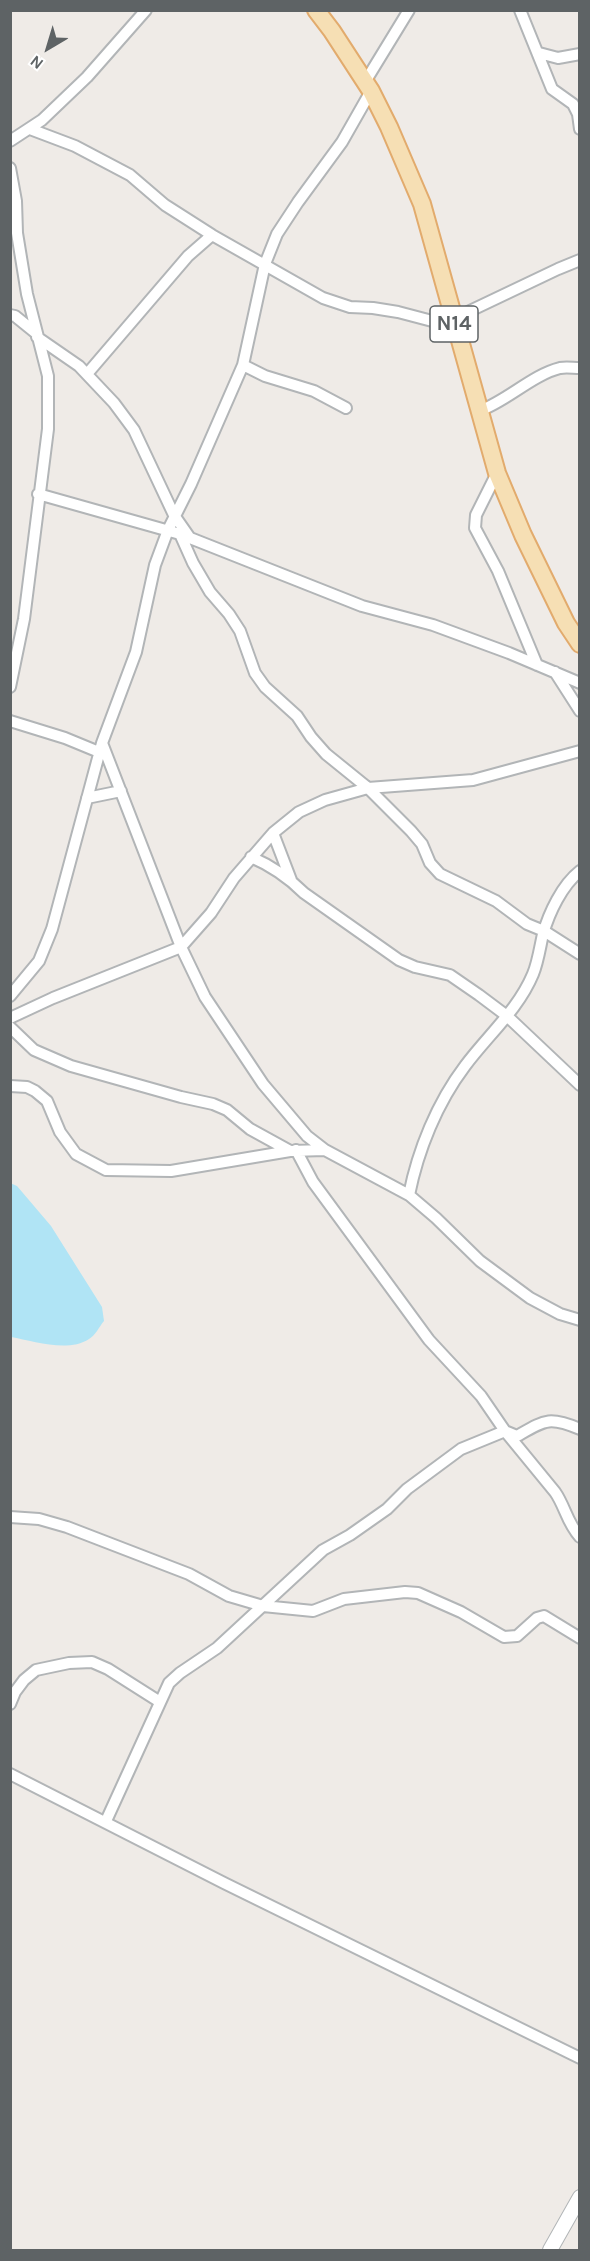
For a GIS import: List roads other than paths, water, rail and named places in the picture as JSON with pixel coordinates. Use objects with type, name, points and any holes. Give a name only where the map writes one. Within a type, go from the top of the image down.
[{"type":"main road","name":"N14","points":[[316,10],[368,86],[389,127],[422,204],[497,473],[523,535],[566,623],[579,644]]},
{"type":"main road","points":[[550,2250],[579,2197]]},
{"type":"street","points":[[10,141],[42,120],[87,77],[146,10]]},
{"type":"street","points":[[10,996],[39,961],[52,929],[100,748],[136,652],[155,565],[174,515],[191,484],[243,365],[265,264],[277,234],[303,194],[342,142],[368,86],[409,10]]},
{"type":"street","points":[[520,10],[552,89],[573,104],[578,114],[579,129]]},
{"type":"street","points":[[539,53],[558,58],[579,54]]},
{"type":"street","points":[[30,129],[75,146],[130,175],[165,206],[212,235],[323,298],[350,307],[373,308],[454,323],[579,260]]},
{"type":"street","points":[[10,168],[16,201],[17,233],[37,335],[48,376],[48,429],[24,619],[10,687]]},
{"type":"street","points":[[87,374],[188,256],[212,235]]},
{"type":"street","points":[[10,315],[15,316],[79,366],[114,403],[134,430],[185,536],[193,563],[210,592],[240,631],[255,673],[265,687],[297,716],[311,737],[326,753],[368,788],[411,831],[422,844],[430,863],[440,874],[496,901],[527,924],[544,931],[579,954]]},
{"type":"street","points":[[243,365],[265,376],[314,391],[346,408]]},
{"type":"street","points":[[479,411],[495,405],[550,372],[562,367],[579,368]]},
{"type":"street","points":[[497,473],[476,515],[475,528],[498,571],[537,665]]},
{"type":"street","points":[[38,494],[168,530],[362,606],[433,625],[579,682]]},
{"type":"street","points":[[555,672],[579,711]]},
{"type":"street","points":[[10,721],[100,748],[121,791],[181,947],[205,997],[263,1084],[307,1136],[325,1150],[410,1195],[480,1261],[530,1298],[560,1314],[579,1320]]},
{"type":"street","points":[[10,1018],[53,998],[181,947],[211,913],[251,857],[273,833],[299,812],[325,800],[368,788],[473,780],[579,751]]},
{"type":"street","points":[[87,798],[121,791]]},
{"type":"street","points":[[273,833],[291,880]]},
{"type":"street","points":[[251,857],[271,866],[291,880],[304,893],[399,960],[415,967],[450,975],[507,1016],[579,1085]]},
{"type":"street","points":[[410,1195],[413,1177],[428,1134],[444,1100],[465,1066],[507,1016],[534,973],[544,931],[564,890],[579,871]]},
{"type":"street","points":[[10,1027],[34,1050],[48,1058],[99,1075],[213,1104],[227,1110],[250,1129],[293,1150],[313,1182],[429,1340],[481,1396],[505,1431],[555,1492],[569,1523],[579,1537]]},
{"type":"street","points":[[10,1086],[27,1087],[47,1101],[60,1132],[76,1154],[106,1170],[171,1171],[293,1150],[325,1150]]},
{"type":"street","points":[[106,1821],[169,1683],[217,1648],[323,1550],[387,1509],[407,1489],[461,1449],[505,1431],[517,1436],[535,1425],[558,1420],[579,1429]]},
{"type":"street","points":[[10,1517],[39,1519],[68,1527],[189,1574],[229,1596],[263,1606],[313,1611],[344,1599],[405,1592],[418,1593],[461,1612],[504,1636],[517,1636],[537,1617],[544,1616],[579,1638]]},
{"type":"street","points":[[10,1704],[24,1680],[36,1670],[69,1663],[92,1662],[108,1669],[160,1702]]},
{"type":"street","points":[[10,1774],[579,2058]]},
{"type":"water","points":[[10,1183],[17,1186],[51,1226],[102,1307],[104,1321],[93,1336],[81,1343],[61,1346],[11,1337]]}]
